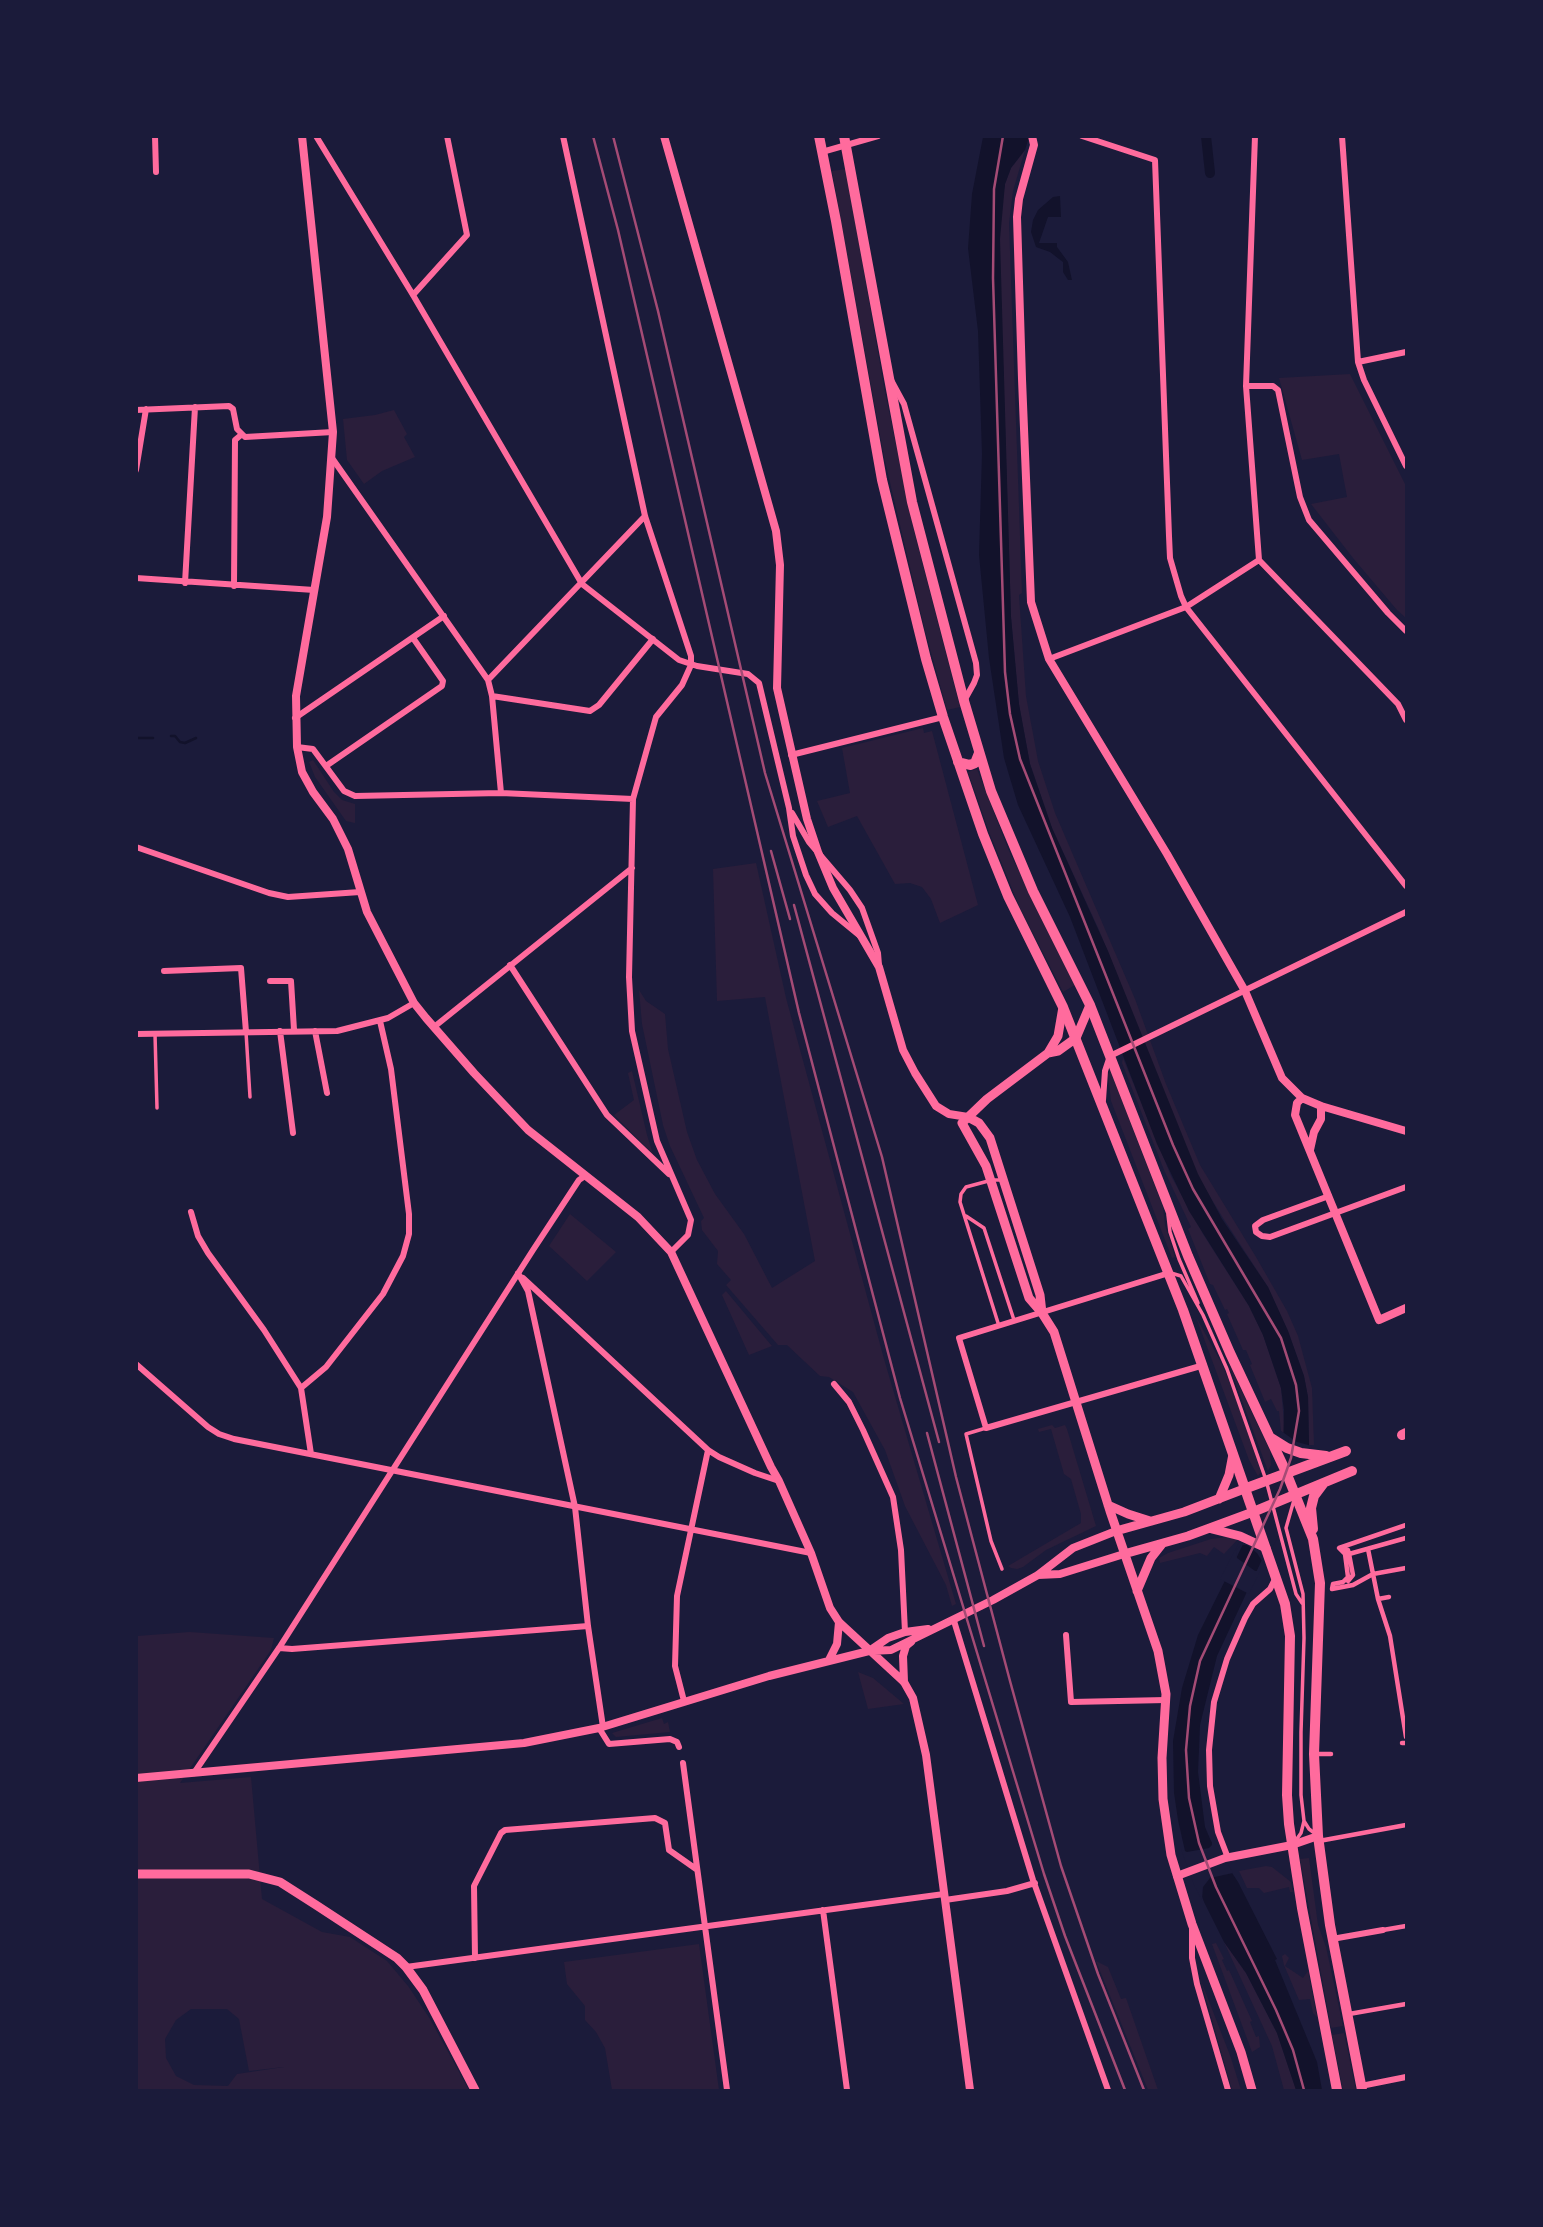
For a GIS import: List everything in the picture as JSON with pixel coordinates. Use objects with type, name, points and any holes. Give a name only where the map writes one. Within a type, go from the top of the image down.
[{"type":"main road","points":[[819,136],[882,480],[943,717],[1008,895],[1063,1007],[1169,1273],[1204,1365],[1285,1604],[1290,1636],[1287,1795],[1292,1845],[1301,1908],[1337,2091]]},
{"type":"main road","points":[[845,141],[912,502],[964,701],[991,791],[1032,891],[1114,1055],[1167,1203],[1230,1353],[1296,1494],[1313,1539]]},
{"type":"main road","points":[[958,762],[970,765],[975,763],[979,753]]},
{"type":"main road","points":[[1048,1053],[1058,1051],[1076,1038],[1090,1004]]},
{"type":"main road","points":[[965,1120],[987,1099],[1048,1053],[1058,1036],[1063,1007]]},
{"type":"main road","points":[[965,1120],[992,1180],[1028,1298],[1054,1332],[1116,1531],[1158,1651],[1166,1697],[1162,1758],[1163,1800],[1169,1845],[1192,1924],[1241,2052],[1252,2091]]},
{"type":"main road","points":[[965,1120],[979,1123],[987,1132],[1040,1295],[1042,1313]]},
{"type":"main road","points":[[1274,1444],[1315,1458]]},
{"type":"main road","points":[[1116,1531],[1268,1482],[1315,1458],[1330,1457],[1346,1451]]},
{"type":"main road","points":[[1219,1499],[1229,1475],[1233,1454]]},
{"type":"main road","points":[[1124,1554],[1210,1529],[1352,1471]]},
{"type":"main road","points":[[1323,1483],[1314,1496],[1311,1507],[1320,1592],[1314,1754],[1319,1839],[1332,1939],[1361,2088]]},
{"type":"main road","points":[[1108,1505],[1152,1521]]},
{"type":"main road","points":[[1210,1529],[1240,1536],[1266,1548]]},
{"type":"main road","points":[[1138,1591],[1151,1558],[1162,1544]]},
{"type":"main road","points":[[136,1874],[248,1874],[270,1878],[339,1920],[397,1958],[406,1967],[424,1990],[475,2091]]},
{"type":"street","points":[[155,136],[156,172]]},
{"type":"street","points":[[302,136],[333,432],[327,517],[298,679],[295,718],[302,772],[333,818],[348,849],[367,912],[415,1003],[474,1073],[528,1130],[638,1217],[671,1252],[779,1480],[811,1553],[830,1608],[839,1622],[904,1682],[918,1712],[970,2091]]},
{"type":"street","points":[[316,136],[413,295],[582,584],[679,660],[748,674],[759,683],[789,808],[793,836],[806,875],[815,894],[843,924],[861,937]]},
{"type":"street","points":[[413,295],[467,235],[447,136]]},
{"type":"street","points":[[563,136],[645,516],[686,639],[691,664],[682,685],[656,717],[633,799],[629,1005],[632,1031],[657,1141],[691,1220],[688,1234],[671,1252]]},
{"type":"street","points":[[664,136],[776,531],[780,565],[777,688],[791,755],[818,852],[833,888],[879,967]]},
{"type":"street","points":[[822,152],[845,141],[878,136]]},
{"type":"street","points":[[1032,136],[1034,145],[1019,199],[1017,217],[1020,311],[1031,602],[1049,659],[1167,854],[1245,991],[1282,1078],[1301,1098],[1406,1131]]},
{"type":"street","points":[[1083,136],[1155,160],[1170,547],[1181,596],[1186,607],[1406,886]]},
{"type":"street","points":[[1255,136],[1246,386],[1259,560],[1398,704],[1406,720]]},
{"type":"street","points":[[1342,136],[1358,362],[1406,466]]},
{"type":"street","points":[[1358,362],[1406,352]]},
{"type":"street","points":[[889,377],[904,404],[976,663],[974,683],[964,701]]},
{"type":"street","points":[[1246,386],[1273,386],[1278,390],[1300,497],[1309,520],[1406,631]]},
{"type":"street","points":[[136,410],[229,406],[233,409],[241,435]]},
{"type":"street","points":[[185,583],[195,407]]},
{"type":"street","points":[[136,470],[146,409]]},
{"type":"street","points":[[241,435],[245,437],[333,432]]},
{"type":"street","points":[[234,586],[235,440],[241,435]]},
{"type":"street","points":[[332,458],[488,680],[492,696],[501,793]]},
{"type":"street","points":[[488,680],[645,516]]},
{"type":"street","points":[[1049,659],[1186,607],[1259,560]]},
{"type":"street","points":[[136,578],[314,590]]},
{"type":"street","points":[[295,718],[444,616]]},
{"type":"street","points":[[326,765],[442,686],[443,681],[413,638]]},
{"type":"street","points":[[492,696],[590,711],[599,705],[653,639]]},
{"type":"street","points":[[791,755],[943,717]]},
{"type":"street","points":[[297,747],[313,749],[344,791],[350,795],[501,793],[633,799]]},
{"type":"street","points":[[789,808],[800,830],[850,890],[869,923],[878,953],[879,967],[904,1049],[915,1073],[936,1106],[965,1120]]},
{"type":"street","points":[[136,847],[269,893],[288,897],[360,892]]},
{"type":"street","points":[[434,1027],[632,868]]},
{"type":"street","points":[[1103,1105],[1105,1071],[1114,1055],[1406,912]]},
{"type":"street","points":[[510,965],[607,1115],[671,1176]]},
{"type":"street","points":[[164,971],[241,968],[246,1032]]},
{"type":"street","points":[[270,981],[291,981],[294,1030]]},
{"type":"street","points":[[136,1034],[337,1031],[380,1021],[415,1003]]},
{"type":"street","points":[[301,1388],[326,1367],[383,1294],[403,1256],[409,1234],[410,1214],[391,1069],[380,1021]]},
{"type":"street","points":[[280,1031],[293,1133]]},
{"type":"street","points":[[315,1031],[327,1093]]},
{"type":"street","points":[[1301,1098],[1297,1103],[1295,1115],[1379,1320],[1406,1308]]},
{"type":"street","points":[[1310,1151],[1311,1139],[1321,1119],[1321,1106]]},
{"type":"street","points":[[194,1773],[279,1648],[518,1273],[579,1180],[585,1176]]},
{"type":"street","points":[[1329,1196],[1263,1220],[1255,1226],[1256,1231],[1262,1236],[1270,1237],[1406,1187]]},
{"type":"street","points":[[191,1212],[198,1236],[208,1253],[264,1330],[301,1388],[311,1454]]},
{"type":"street","points":[[518,1273],[708,1450],[755,1474],[779,1480]]},
{"type":"street","points":[[518,1273],[528,1291],[575,1507],[601,1727],[609,1744],[670,1739],[677,1742],[679,1747]]},
{"type":"street","points":[[1169,1273],[959,1338],[986,1428],[1204,1365]]},
{"type":"street","points":[[136,1364],[219,1434],[811,1553]]},
{"type":"street","points":[[834,1384],[849,1402],[893,1497],[901,1550],[905,1632]]},
{"type":"street","points":[[684,1701],[676,1666],[677,1596],[708,1450]]},
{"type":"street","points":[[1339,1548],[1406,1525]]},
{"type":"street","points":[[136,1778],[524,1743],[601,1727],[744,1682],[869,1651],[891,1650],[957,1620],[1038,1575],[1073,1548],[1116,1531]]},
{"type":"street","points":[[1349,1554],[1406,1538]]},
{"type":"street","points":[[1339,1548],[1348,1550],[1347,1579],[1333,1586],[1353,1585],[1373,1574],[1406,1568]]},
{"type":"street","points":[[1339,1548],[1348,1562]]},
{"type":"street","points":[[1368,1549],[1378,1599],[1403,1688],[1406,1737]]},
{"type":"street","points":[[1038,1575],[1060,1574],[1124,1554]]},
{"type":"street","points":[[1226,1858],[1218,1832],[1210,1786],[1209,1750],[1214,1702],[1227,1659],[1245,1618],[1253,1604],[1270,1589],[1276,1575]]},
{"type":"street","points":[[1378,1599],[1389,1597]]},
{"type":"street","points":[[957,1620],[1035,1883],[1108,2091]]},
{"type":"street","points":[[830,1660],[837,1644],[839,1622]]},
{"type":"street","points":[[279,1648],[588,1626]]},
{"type":"street","points":[[869,1651],[888,1638],[905,1632],[935,1628]]},
{"type":"street","points":[[1066,1635],[1071,1702],[1166,1697]]},
{"type":"street","points":[[904,1682],[904,1651],[912,1640]]},
{"type":"street","points":[[1314,1754],[1331,1754]]},
{"type":"street","points":[[683,1763],[727,2091]]},
{"type":"street","points":[[475,1958],[474,1886],[505,1830],[655,1818],[665,1823],[669,1850],[696,1869]]},
{"type":"street","points":[[1177,1876],[1226,1858],[1406,1825]]},
{"type":"street","points":[[406,1967],[774,1916],[1007,1891],[1035,1883]]},
{"type":"street","points":[[823,1910],[848,2091]]},
{"type":"street","points":[[1192,1924],[1192,1958],[1197,1984],[1228,2091]]},
{"type":"street","points":[[1332,1939],[1406,1926]]},
{"type":"street","points":[[1347,2014],[1406,2004]]},
{"type":"street","points":[[1361,2088],[1406,2077]]},
{"type":"lane","points":[[246,1032],[250,1097]]},
{"type":"lane","points":[[155,1034],[157,1108]]},
{"type":"lane","points":[[999,1326],[960,1202],[961,1194],[966,1188],[992,1180],[1005,1181]]},
{"type":"lane","points":[[1167,1203],[1170,1231],[1181,1264],[1227,1369],[1268,1482],[1296,1594],[1302,1603]]},
{"type":"lane","points":[[965,1215],[984,1228],[1014,1321]]},
{"type":"lane","points":[[1169,1273],[1181,1276],[1203,1315]]},
{"type":"lane","points":[[986,1428],[965,1434],[991,1541],[1002,1569]]},
{"type":"lane","points":[[1292,1845],[1301,1833],[1304,1821],[1301,1795],[1303,1594],[1286,1528],[1296,1494]]},
{"type":"lane","points":[[1304,1821],[1319,1839]]},
{"type":"shaded area","points":[[983,137],[1029,137],[1025,150],[1011,168],[1005,184],[1000,239],[1011,617],[1019,704],[1030,764],[1052,828],[1108,951],[1198,1174],[1222,1219],[1268,1287],[1288,1331],[1304,1376],[1308,1397],[1309,1445],[1302,1474],[1217,1656],[1200,1725],[1198,1772],[1205,1827],[1238,1882],[1277,1959],[1275,1960],[1317,2062],[1322,2090],[1296,2090],[1277,2033],[1246,1973],[1224,1942],[1204,1902],[1185,1851],[1178,1820],[1174,1793],[1173,1741],[1182,1688],[1198,1635],[1272,1486],[1283,1451],[1284,1410],[1281,1388],[1263,1335],[1249,1306],[1189,1211],[1157,1144],[1070,917],[1018,805],[1004,758],[989,658],[979,555],[982,454],[978,331],[968,248],[972,194]]},
{"type":"shaded area","points":[[1025,150],[1013,191],[1009,223],[1022,593],[1019,595],[1026,696],[1038,761],[1055,813],[1135,999],[1166,1084],[1200,1165],[1287,1311],[1298,1336],[1312,1388],[1314,1445],[1309,1445],[1308,1397],[1304,1376],[1288,1331],[1268,1287],[1197,1175],[1099,930],[1052,828],[1030,764],[1019,705],[1011,617],[1000,269],[1000,214],[1005,184],[1011,168]]},
{"type":"shaded area","points":[[846,169],[884,387],[914,531],[960,707],[947,710],[925,631],[884,457],[832,171]]},
{"type":"shaded area","points":[[1060,196],[1061,217],[1048,217],[1039,243],[1057,243],[1068,262],[1072,280],[1068,280],[1063,272],[1063,262],[1050,252],[1036,247],[1031,232],[1038,210],[1053,197]]},
{"type":"shaded area","points":[[1350,374],[1406,486],[1406,618],[1353,558],[1311,504],[1347,497],[1339,454],[1302,460],[1279,378]]},
{"type":"shaded area","points":[[394,410],[415,457],[382,471],[364,484],[347,460],[343,419]]},
{"type":"shaded area","points":[[923,728],[924,733],[932,731],[978,905],[940,923],[931,899],[922,887],[910,883],[895,884],[857,816],[828,827],[817,801],[850,793],[842,748]]},
{"type":"shaded area","points":[[313,760],[334,792],[342,800],[355,804],[355,823],[346,821],[315,777],[309,762]]},
{"type":"shaded area","points":[[977,769],[1009,851],[1075,985],[1063,992],[1019,906],[989,832],[968,772]]},
{"type":"shaded area","points":[[756,863],[786,998],[884,1359],[956,1604],[952,1606],[946,1585],[905,1506],[885,1450],[853,1392],[829,1377],[820,1376],[787,1345],[778,1345],[726,1285],[731,1280],[717,1264],[718,1251],[702,1230],[701,1221],[704,1218],[663,1125],[642,1024],[639,990],[646,1001],[665,1014],[668,1049],[687,1132],[697,1160],[715,1194],[744,1234],[772,1288],[815,1261],[765,997],[717,1001],[713,869]]},
{"type":"shaded area","points":[[1123,1058],[1171,1176],[1203,1234],[1249,1306],[1263,1335],[1281,1388],[1285,1434],[1281,1431],[1279,1411],[1271,1399],[1265,1402],[1246,1350],[1243,1350],[1227,1314],[1229,1313],[1210,1284],[1188,1229],[1191,1227],[1164,1170],[1122,1063]]},
{"type":"shaded area","points":[[1110,1070],[1163,1207],[1165,1225],[1175,1257],[1172,1258],[1111,1101],[1108,1075]]},
{"type":"shaded area","points":[[632,1071],[653,1154],[614,1115],[634,1100],[628,1073]]},
{"type":"shaded area","points":[[570,1214],[616,1252],[587,1281],[549,1246]]},
{"type":"shaded area","points":[[726,1291],[772,1346],[749,1355],[722,1295]]},
{"type":"shaded area","points":[[1196,1317],[1222,1364],[1235,1396],[1261,1472],[1258,1476],[1249,1460]]},
{"type":"shaded area","points":[[1227,1360],[1270,1451],[1271,1465],[1268,1471]]},
{"type":"shaded area","points":[[1052,1425],[1055,1428],[1065,1425],[1067,1429],[1096,1526],[1046,1550],[1023,1567],[1011,1568],[1008,1566],[1081,1523],[1071,1479],[1064,1474],[1051,1429],[1039,1432],[1038,1429]]},
{"type":"shaded area","points":[[1211,1539],[1238,1539],[1224,1554],[1214,1547],[1207,1556],[1200,1553],[1160,1563],[1159,1558],[1168,1553]]},
{"type":"shaded area","points":[[190,1632],[274,1638],[271,1650],[180,1783],[251,1777],[262,1899],[322,1932],[350,1937],[387,1961],[430,2019],[469,2090],[137,2090],[137,1636]],"holes":[[[191,2009],[227,2009],[239,2019],[249,2071],[284,2067],[237,2074],[228,2086],[194,2085],[176,2076],[166,2058],[165,2039],[176,2020]]]},
{"type":"shaded area","points":[[858,1672],[873,1678],[904,1704],[868,1709]]},
{"type":"shaded area","points":[[662,1718],[664,1724],[668,1722],[670,1732],[616,1737],[612,1733]]},
{"type":"shaded area","points":[[1309,1858],[1318,1925],[1326,1947],[1343,2026],[1331,2028],[1300,1859]]},
{"type":"shaded area","points":[[1272,1867],[1291,1882],[1293,1892],[1290,1892],[1289,1887],[1264,1893],[1259,1888],[1247,1888],[1239,1871]]},
{"type":"shaded area","points":[[1224,1942],[1246,1973],[1277,2033],[1296,2090],[1284,2090],[1272,2046]]},
{"type":"shaded area","points":[[1216,1943],[1252,2021],[1250,2022],[1256,2037],[1259,2036],[1260,2047],[1252,2052],[1212,1944]]},
{"type":"shaded area","points":[[699,1944],[719,2090],[612,2090],[605,2048],[585,2020],[585,2006],[567,1984],[564,1962]]},
{"type":"shaded area","points":[[1285,1954],[1289,1958],[1285,1966],[1303,1978],[1308,1971],[1317,2017],[1313,2013],[1310,1999],[1299,2000],[1284,1965],[1282,1956]]},
{"type":"shaded area","points":[[1096,1961],[1108,1967],[1121,1999],[1126,1998],[1158,2090],[1148,2090]]},
{"type":"shaded area","points":[[1200,1978],[1231,2058],[1241,2090],[1232,2090]]},
{"type":"shaded area","points":[[1344,2033],[1356,2090],[1343,2090],[1332,2035]]},
{"type":"pier","points":[[1281,1431],[1297,1442],[1312,1446],[1306,1475],[1295,1503],[1264,1564],[1257,1553],[1247,1545],[1241,1545],[1236,1551],[1237,1558],[1255,1571],[1260,1571],[1249,1594],[1220,1579],[1269,1485],[1276,1467]]},
{"type":"pier","points":[[1212,1840],[1217,1843],[1233,1873],[1210,1878],[1203,1887],[1202,1900],[1181,1849],[1187,1852],[1209,1848]]},
{"type":"waterway","points":[[1206,136],[1210,173]]},
{"type":"waterway","points":[[171,736],[185,743],[196,738]]},
{"type":"waterway","points":[[136,738],[153,738]]},
{"type":"railway","points":[[593,136],[618,230],[799,1013],[900,1398],[1044,1874],[1065,1936],[1125,2090]]},
{"type":"railway","points":[[613,136],[658,311],[765,773],[882,1157],[956,1477],[1010,1681],[1061,1866],[1098,1974],[1144,2090]]},
{"type":"railway","points":[[1003,136],[994,189],[993,278],[1005,672],[1010,714],[1020,759],[1173,1145],[1193,1189],[1281,1338],[1296,1385],[1299,1411],[1291,1458],[1280,1489],[1200,1661],[1190,1706],[1186,1750],[1189,1798],[1199,1843],[1216,1887],[1276,2010],[1293,2050],[1304,2090]]},
{"type":"railway","points":[[771,851],[790,919]]},
{"type":"railway","points":[[794,905],[939,1442]]},
{"type":"railway","points":[[927,1433],[984,1646]]}]
